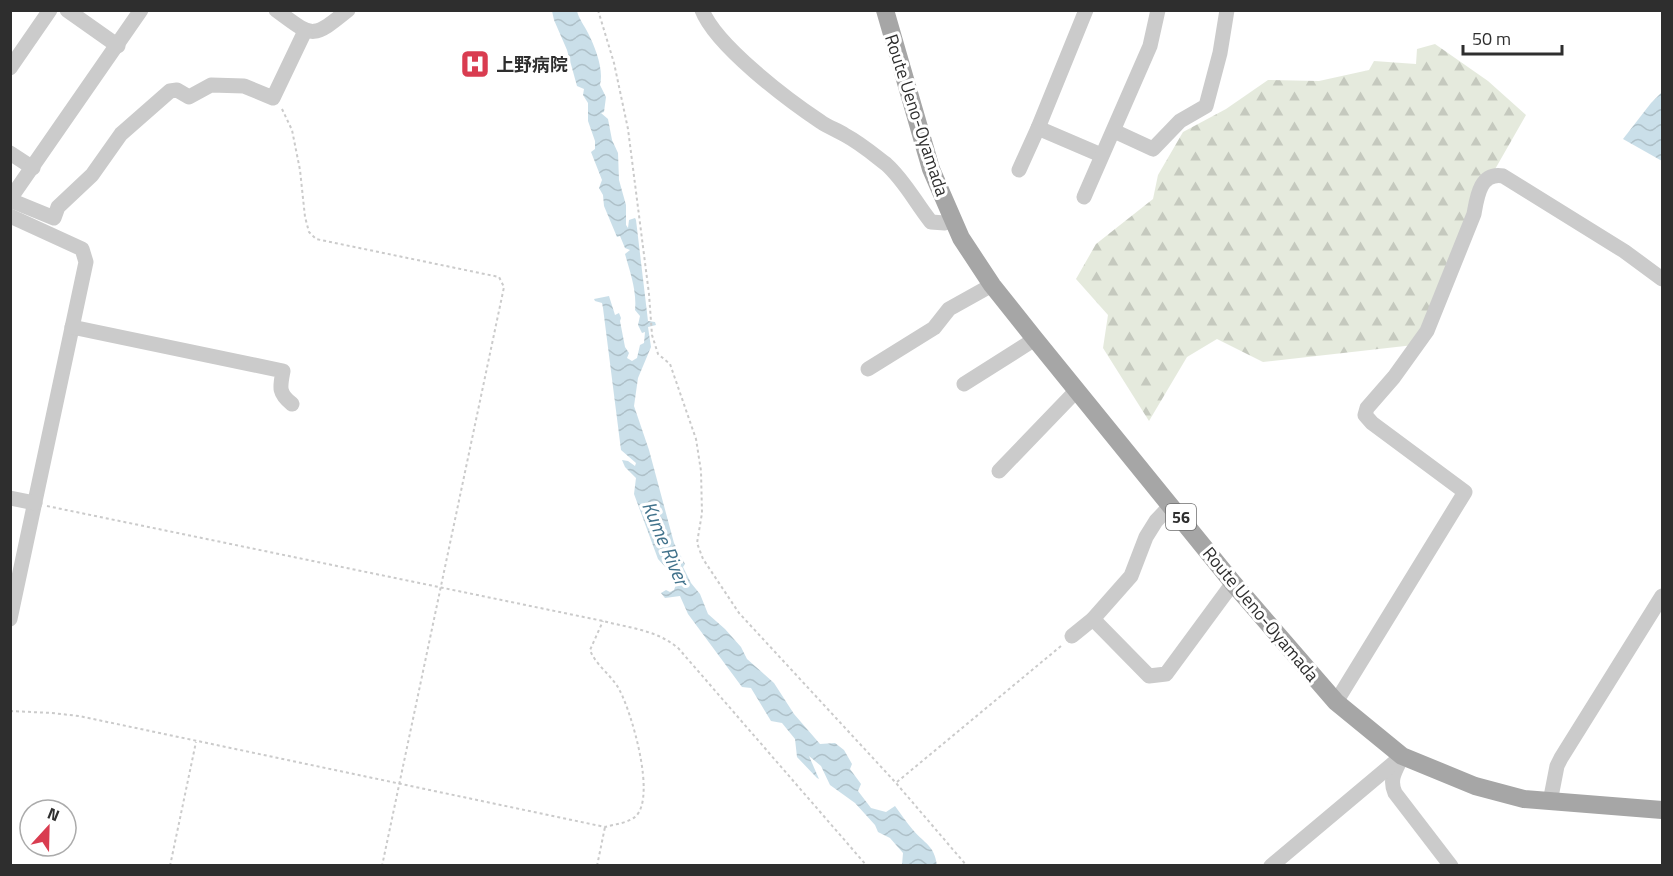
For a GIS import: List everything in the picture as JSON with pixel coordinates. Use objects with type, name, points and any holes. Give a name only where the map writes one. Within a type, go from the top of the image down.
[{"type":"main road","name":"Route Ueno-Oyamada","points":[[885,10],[931,169],[961,238],[992,285],[1035,339],[1233,583],[1336,702],[1402,756],[1441,774],[1502,795],[1662,810]]},
{"type":"street","points":[[10,68],[50,10]]},
{"type":"street","points":[[67,10],[118,46]]},
{"type":"street","points":[[11,206],[33,168],[141,10]]},
{"type":"street","points":[[276,10],[305,31],[318,32],[348,10]]},
{"type":"street","points":[[702,10],[705,18],[727,46],[762,77],[822,123],[851,139],[903,180],[931,222],[945,223],[952,218]]},
{"type":"street","points":[[1019,170],[1086,10]]},
{"type":"street","points":[[1084,197],[1150,46],[1158,10]]},
{"type":"street","points":[[1114,131],[1153,149],[1180,121],[1206,106],[1227,10]]},
{"type":"street","points":[[11,206],[54,218],[58,207],[92,175],[121,134],[170,91],[177,90],[189,96],[211,85],[244,86],[273,99],[305,31]]},
{"type":"street","points":[[1038,128],[1101,155]]},
{"type":"street","points":[[10,153],[33,168]]},
{"type":"street","points":[[1336,702],[1465,492],[1372,423],[1365,415],[1367,408],[1394,377],[1428,331],[1484,182],[1489,177],[1503,176],[1624,251],[1662,279]]},
{"type":"street","points":[[10,619],[86,262],[82,249],[11,206]]},
{"type":"street","points":[[868,369],[934,328],[949,309],[992,285]]},
{"type":"street","points":[[72,327],[283,371],[280,388],[284,397],[292,404]]},
{"type":"street","points":[[964,384],[1035,339]]},
{"type":"street","points":[[999,471],[1077,390]]},
{"type":"street","points":[[10,498],[35,503]]},
{"type":"street","points":[[1072,636],[1092,619],[1131,576],[1146,537],[1156,520],[1171,505]]},
{"type":"street","points":[[1092,619],[1149,676],[1166,674],[1233,583]]},
{"type":"street","points":[[1550,801],[1557,766],[1561,758],[1662,596]]},
{"type":"street","points":[[1271,866],[1402,756]]},
{"type":"street","points":[[1402,756],[1392,777],[1391,785],[1451,866]]},
{"type":"path","points":[[598,10],[614,63],[628,129],[652,335],[658,354],[670,364],[696,439],[702,492],[702,513],[697,543],[703,559],[739,613],[896,783],[967,866]]},
{"type":"path","points":[[273,99],[284,111],[292,130],[300,170],[305,217],[309,232],[316,238],[499,277],[504,286],[382,866]]},
{"type":"path","points":[[35,503],[440,586],[656,634],[669,640],[679,649],[867,866]]},
{"type":"path","points":[[10,711],[79,716],[605,827],[628,821],[636,816],[644,798],[641,755],[621,692],[590,650],[603,621]]},
{"type":"path","points":[[896,783],[1072,636]]},
{"type":"path","points":[[170,866],[196,742]]},
{"type":"path","points":[[597,866],[605,827]]},
{"type":"green space","points":[[1435,44],[1488,81],[1526,115],[1470,213],[1414,345],[1263,362],[1217,339],[1187,357],[1149,421],[1103,348],[1108,315],[1076,279],[1096,244],[1153,199],[1158,175],[1183,132],[1226,109],[1268,80],[1319,81],[1369,70],[1374,61],[1416,64],[1417,49]]},
{"type":"water","name":"Kume River","points":[[552,11],[577,11],[600,65],[600,85],[606,97],[604,112],[601,113],[608,119],[612,140],[618,153],[619,180],[626,205],[628,228],[629,220],[635,218],[636,220],[648,321],[655,322],[656,325],[648,327],[651,347],[638,378],[634,406],[649,450],[674,543],[685,564],[683,567],[700,594],[708,614],[741,647],[747,659],[774,683],[794,714],[820,744],[835,743],[844,750],[852,764],[850,769],[861,784],[858,791],[871,808],[886,812],[895,806],[931,849],[937,865],[902,865],[903,853],[890,838],[878,832],[875,825],[855,803],[830,785],[821,766],[809,756],[819,779],[797,757],[795,739],[782,723],[771,721],[751,688],[742,687],[688,614],[680,596],[665,598],[661,593],[674,590],[677,582],[658,559],[634,494],[636,478],[625,467],[622,460],[635,466],[636,463],[621,450],[603,308],[602,303],[594,299],[609,296],[615,315],[619,313],[621,318],[625,347],[629,353],[627,358],[632,361],[637,358],[640,345],[644,343],[645,332],[642,333],[638,325],[640,316],[635,310],[634,289],[625,254],[630,250],[625,248],[620,236],[617,237],[604,206],[603,195],[599,188],[602,180],[591,152],[595,149],[595,141],[588,121],[588,103],[583,95],[584,89],[577,86],[567,50]]},
{"type":"water","points":[[1662,92],[1662,161],[1623,139]]},
{"type":"place","name":"上野病院","points":[[475,64]]}]
